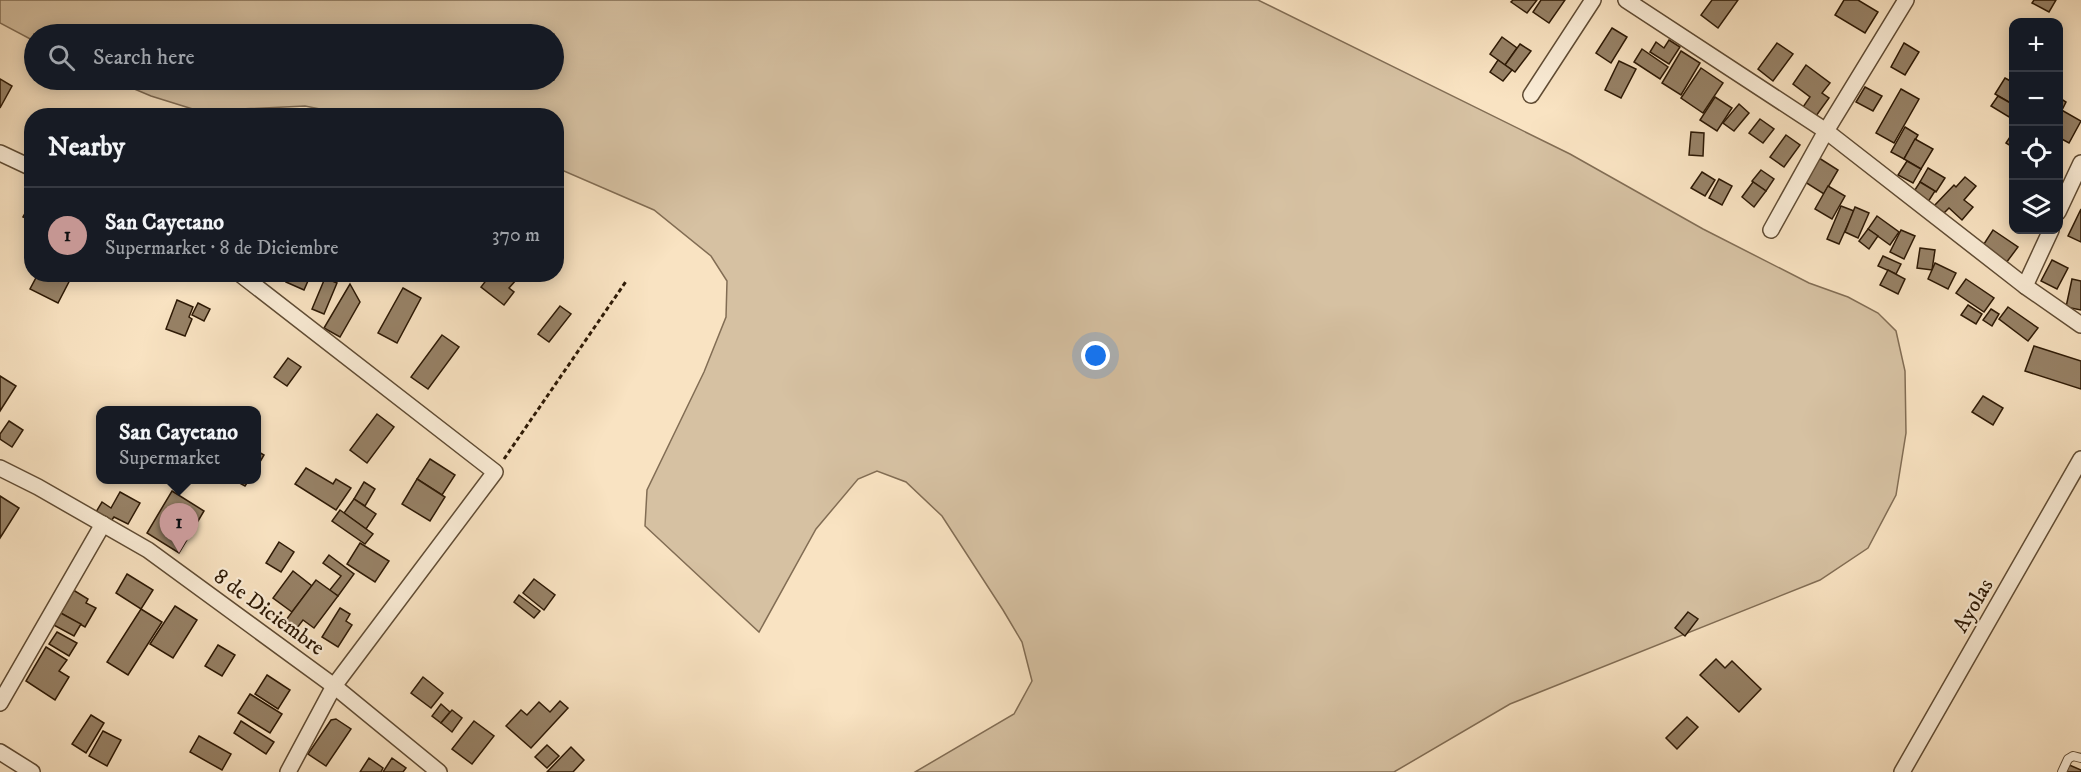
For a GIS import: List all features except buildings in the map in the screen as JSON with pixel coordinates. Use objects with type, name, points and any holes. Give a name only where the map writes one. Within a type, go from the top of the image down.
[{"type":"street","points":[[1531,95],[1593,0]]},
{"type":"street","points":[[1626,0],[1826,131],[2025,286],[2081,324]]},
{"type":"street","points":[[1771,230],[1826,131],[1906,0]]},
{"type":"street","points":[[0,153],[24,164]]},
{"type":"street","points":[[2063,201],[2081,163]]},
{"type":"street","points":[[2025,286],[2049,234]]},
{"type":"street","points":[[250,282],[495,472],[334,686],[288,772]]},
{"type":"street","name":"Ayolas","points":[[1902,772],[2081,459]]},
{"type":"street","name":"8 de Diciembre","points":[[0,468],[38,486],[148,550],[334,686],[439,772]]},
{"type":"street","points":[[0,703],[103,524]]},
{"type":"street","points":[[0,752],[32,772]]},
{"type":"lane","points":[[2062,772],[2068,759],[2073,756],[2081,758]]},
{"type":"path","points":[[495,472],[627,280]]},
{"type":"shaded area","points":[[0,0],[1258,0],[1570,154],[1703,229],[1809,283],[1848,297],[1878,313],[1896,331],[1905,371],[1906,433],[1896,495],[1868,548],[1820,580],[1510,704],[1394,772],[915,772],[1014,714],[1032,681],[1022,642],[942,516],[906,482],[877,471],[858,479],[816,529],[759,632],[645,526],[647,490],[704,372],[726,317],[727,281],[711,256],[654,210],[564,171],[564,108],[315,108],[305,106],[189,108],[137,90],[564,90],[564,24],[24,24],[24,36],[0,23]]},
{"type":"place","name":"San Cayetano","points":[[179,553]]}]
